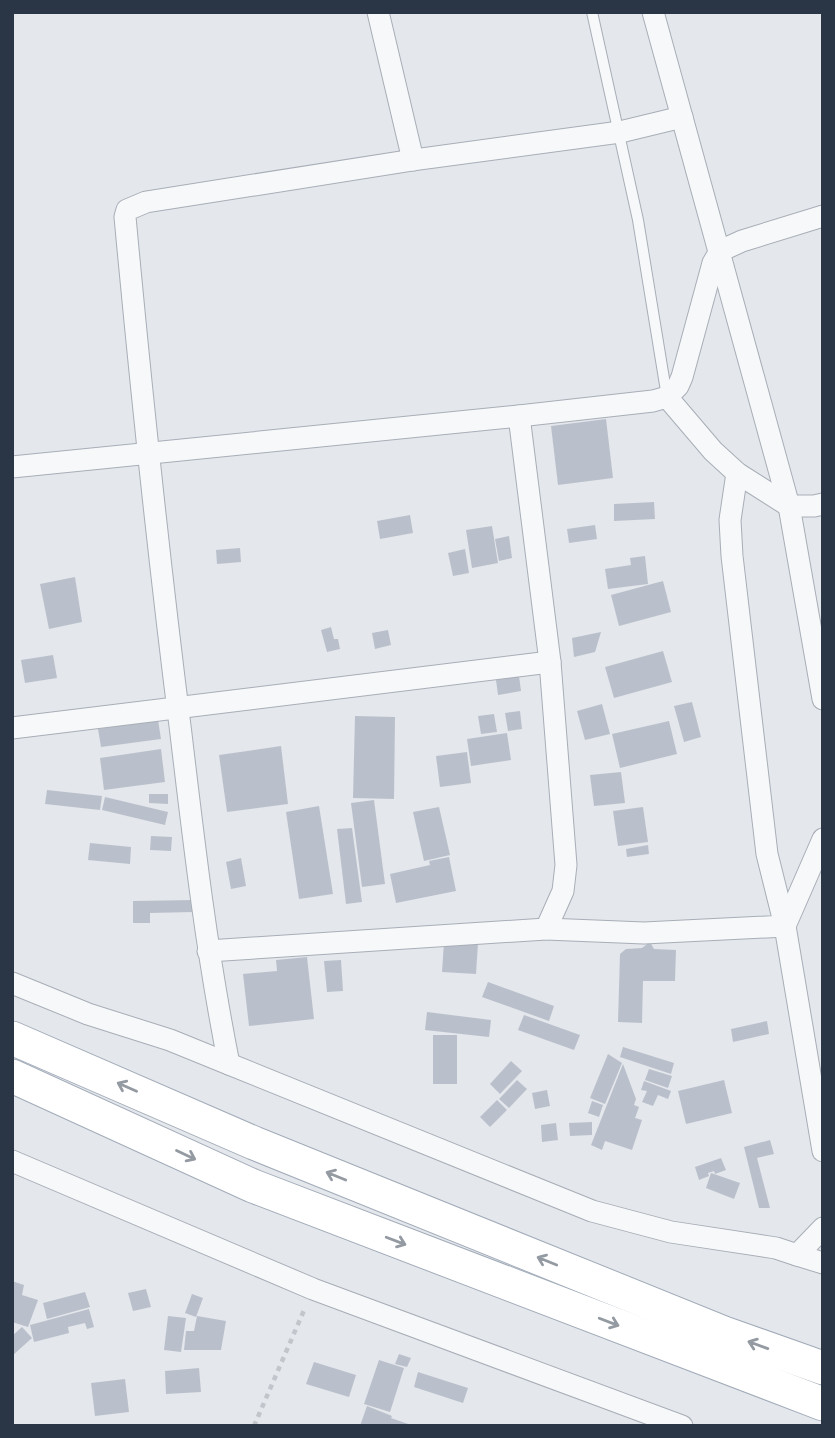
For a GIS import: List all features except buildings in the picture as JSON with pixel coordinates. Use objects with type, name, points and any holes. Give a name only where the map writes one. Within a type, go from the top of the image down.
[{"type":"main road","points":[[12,1038],[267,1148],[724,1333],[823,1368]]},
{"type":"main road","points":[[12,1076],[253,1186],[823,1404]]},
{"type":"street","points":[[378,12],[413,160]]},
{"type":"street","points":[[653,12],[789,506],[823,699]]},
{"type":"street","points":[[229,1064],[208,951],[177,707],[148,454],[125,217],[127,210],[146,202],[413,160],[620,132],[682,117]]},
{"type":"street","points":[[12,467],[519,416],[653,401],[667,397],[678,386],[682,377],[713,263],[720,251],[742,241],[823,216]]},
{"type":"street","points":[[667,397],[713,451],[737,473],[789,506],[823,504]]},
{"type":"street","points":[[519,416],[550,662],[566,865],[562,891],[546,929]]},
{"type":"street","points":[[737,473],[730,520],[732,556],[765,841],[785,926],[823,1151]]},
{"type":"street","points":[[12,728],[550,662]]},
{"type":"street","points":[[785,926],[823,839]]},
{"type":"street","points":[[208,951],[546,929],[644,933],[785,926]]},
{"type":"street","points":[[12,983],[88,1014],[170,1040],[592,1211],[671,1232],[776,1248],[823,1263]]},
{"type":"street","points":[[12,1161],[313,1289],[682,1426]]},
{"type":"street","points":[[797,1255],[823,1228]]},
{"type":"lane","points":[[592,12],[620,132],[648,273],[667,397]]},
{"type":"path","points":[[254,1426],[313,1289]]}]
